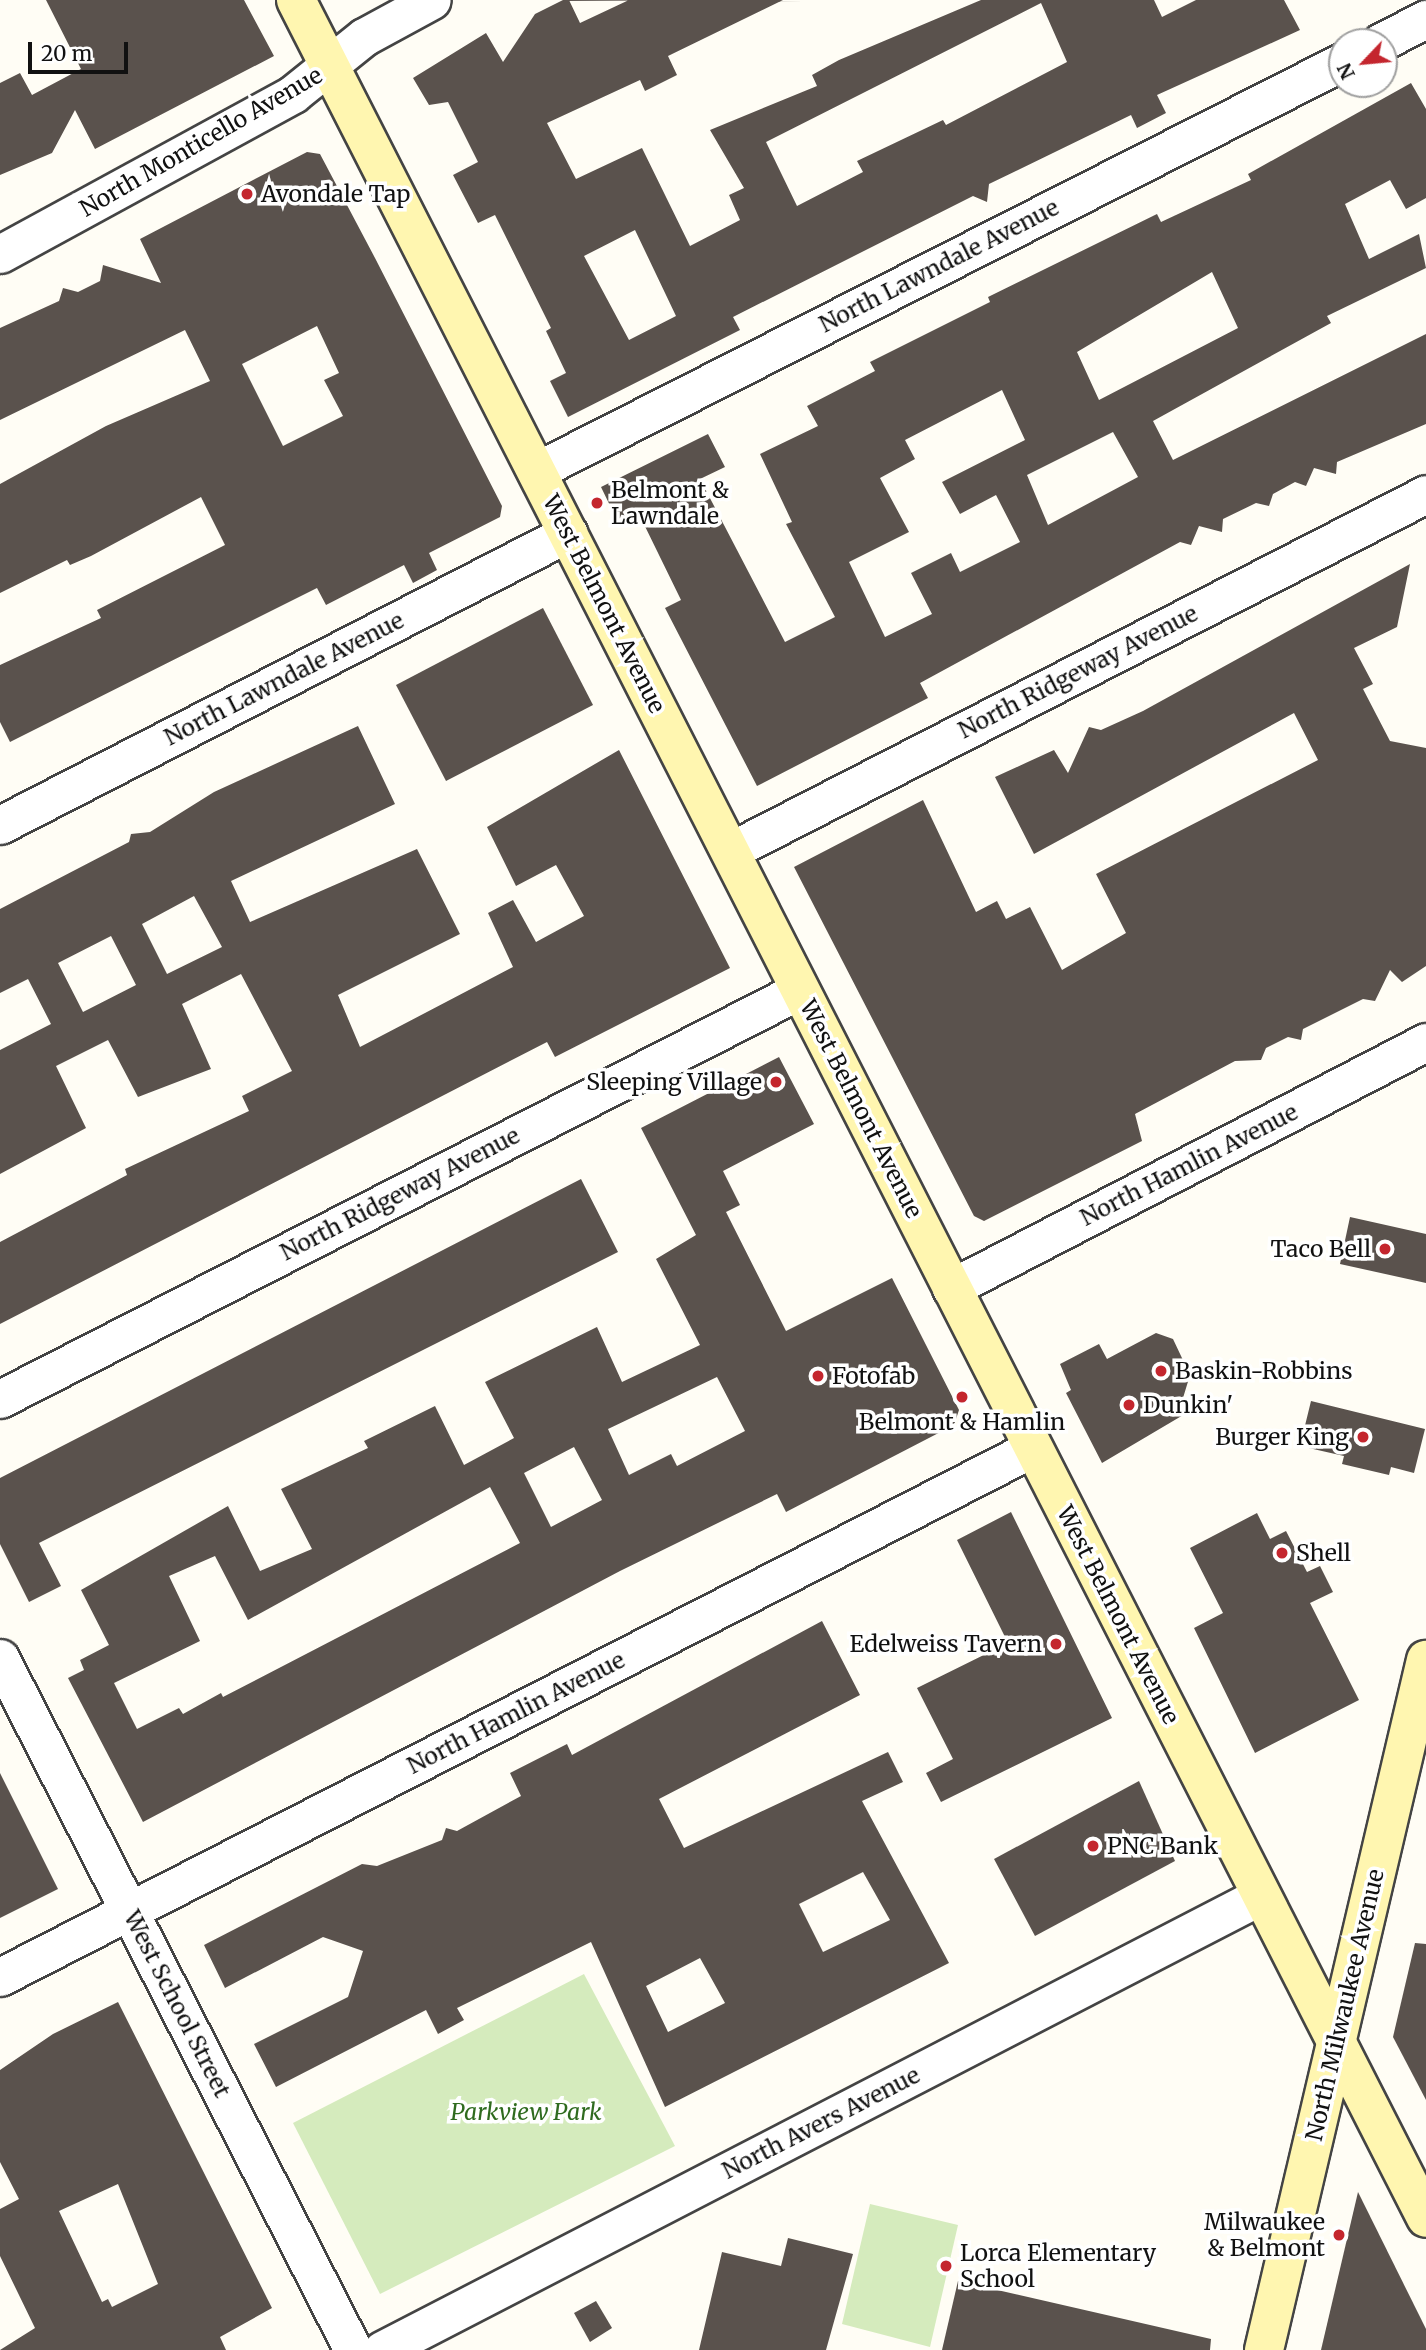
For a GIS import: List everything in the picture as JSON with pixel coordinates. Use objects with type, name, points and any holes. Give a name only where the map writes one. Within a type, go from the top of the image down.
[{"type":"main road","name":"West Belmont Avenue","points":[[296,0],[1336,2046],[1426,2218]]},
{"type":"main road","name":"North Milwaukee Avenue","points":[[1264,2350],[1426,1660]]},
{"type":"street","name":"North Monticello Avenue","points":[[0,254],[331,67],[364,37],[432,0]]},
{"type":"street","points":[[1398,33],[1426,19]]},
{"type":"street","name":"North Lawndale Avenue","points":[[536,471],[1328,69]]},
{"type":"street","name":"North Ridgeway Avenue","points":[[730,850],[1426,494]]},
{"type":"street","name":"North Lawndale Avenue","points":[[0,825],[568,533]]},
{"type":"street","name":"North Ridgeway Avenue","points":[[0,1399],[800,990]]},
{"type":"street","name":"North Hamlin Avenue","points":[[951,1288],[1426,1042]]},
{"type":"street","name":"North Hamlin Avenue","points":[[0,1977],[1033,1448]]},
{"type":"street","name":"West School Street","points":[[0,1658],[353,2350]]},
{"type":"street","name":"North Avers Avenue","points":[[382,2350],[1260,1896]]},
{"type":"green space","name":"Parkview Park","points":[[584,1974],[675,2146],[380,2294],[293,2123]]},
{"type":"green space","points":[[870,2204],[958,2225],[930,2347],[842,2324]]},
{"type":"building","points":[[46,0],[244,0],[274,56],[95,149],[75,110],[52,153],[0,175],[0,83],[20,73],[32,95],[81,69]]},
{"type":"building","points":[[563,0],[569,0],[580,23],[629,0],[783,0],[668,56],[677,75],[645,91],[640,80],[547,123],[576,179],[642,148],[690,246],[740,220],[729,195],[744,188],[710,130],[817,86],[812,75],[839,60],[981,0],[1154,0],[1162,17],[1196,0],[1284,0],[1300,30],[1157,95],[1166,113],[1137,128],[1131,115],[989,184],[987,202],[973,196],[733,317],[740,330],[568,417],[550,381],[566,373],[546,331],[551,328],[495,215],[478,223],[453,175],[478,162],[448,102],[429,105],[413,78],[486,33],[503,62],[535,14]],"holes":[[[1041,3],[1067,62],[946,125],[943,120],[857,161],[863,172],[797,206],[766,142]],[[635,230],[676,316],[629,340],[584,256]]]},
{"type":"building","points":[[1411,83],[1426,109],[1426,198],[1406,209],[1390,180],[1345,204],[1369,259],[1419,234],[1426,268],[1327,316],[1331,323],[1153,421],[1173,460],[1426,334],[1426,424],[1337,462],[1336,474],[1314,468],[1306,486],[1295,482],[1273,494],[1269,506],[1256,503],[1223,519],[1222,532],[1199,526],[1191,545],[1180,542],[920,683],[928,698],[757,786],[665,608],[681,600],[637,510],[617,520],[601,487],[708,434],[725,467],[700,479],[785,642],[835,617],[786,524],[792,522],[760,454],[818,426],[807,406],[875,371],[870,362],[990,302],[988,297],[1157,214],[1161,222],[1251,180],[1248,174],[1384,98],[1398,98],[1398,90]],"holes":[[[1212,272],[1238,328],[1099,400],[1077,352]],[[1002,390],[1025,440],[942,482],[960,514],[996,495],[1020,542],[960,572],[951,553],[911,573],[932,614],[885,637],[849,562],[909,532],[880,478],[915,459],[905,440]],[[1113,432],[1138,477],[1048,525],[1027,475]]]},
{"type":"building","points":[[307,152],[320,154],[502,506],[500,517],[429,553],[437,570],[413,583],[404,565],[326,605],[317,588],[10,742],[0,722],[0,665],[101,618],[97,610],[225,545],[201,497],[91,556],[70,565],[67,560],[0,593],[0,484],[106,426],[210,381],[185,330],[0,420],[0,328],[59,301],[63,288],[78,292],[100,281],[103,265],[161,283],[140,239]],"holes":[[[317,326],[339,373],[324,380],[343,416],[283,446],[242,364]]]},
{"type":"building","points":[[1410,564],[1397,627],[1354,648],[1373,684],[1363,689],[1390,741],[1426,748],[1426,966],[1402,982],[1390,970],[1375,1001],[1363,999],[1303,1029],[1301,1040],[1288,1037],[1266,1048],[1261,1060],[1235,1061],[1135,1114],[1142,1141],[984,1221],[974,1216],[794,867],[923,800],[976,912],[997,901],[1006,919],[1030,907],[1062,970],[1126,933],[1096,874],[1318,760],[1294,713],[1034,854],[995,777],[1054,750],[1068,773],[1089,727],[1101,730],[1143,711]]},
{"type":"building","points":[[543,608],[593,705],[446,781],[396,685]]},
{"type":"building","points":[[358,726],[395,804],[231,881],[250,922],[417,849],[460,934],[338,995],[360,1047],[513,967],[488,913],[513,900],[536,942],[584,916],[556,865],[516,886],[487,827],[619,750],[730,968],[555,1057],[547,1042],[0,1324],[0,1242],[127,1175],[125,1169],[249,1111],[242,1096],[292,1071],[241,974],[182,1004],[211,1069],[138,1097],[108,1040],[56,1066],[86,1128],[0,1174],[0,1050],[51,1024],[28,979],[0,993],[0,909],[129,842],[131,834],[150,832],[214,792]],"holes":[[[194,896],[222,947],[167,974],[142,924]],[[111,936],[136,985],[83,1012],[58,963]]]},
{"type":"building","points":[[779,1057],[814,1124],[723,1171],[740,1205],[726,1212],[786,1331],[892,1278],[959,1410],[954,1425],[786,1512],[777,1494],[620,1571],[143,1822],[68,1678],[84,1670],[80,1660],[109,1645],[81,1590],[228,1506],[260,1571],[312,1549],[281,1489],[368,1448],[364,1441],[435,1406],[464,1465],[514,1438],[485,1382],[597,1327],[622,1382],[700,1345],[656,1259],[696,1235],[641,1128]],"holes":[[[717,1377],[745,1431],[677,1466],[671,1454],[629,1475],[608,1429]],[[574,1447],[602,1500],[551,1527],[524,1473]],[[490,1487],[520,1543],[223,1697],[221,1693],[183,1714],[179,1708],[137,1729],[114,1683],[200,1641],[169,1576],[215,1556],[248,1620]]]},
{"type":"building","points":[[581,1179],[618,1252],[39,1543],[61,1586],[29,1602],[0,1544],[0,1478]]},
{"type":"building","name":"Taco Bell","points":[[1350,1217],[1426,1234],[1426,1283],[1340,1264]]},
{"type":"building","name":"Dunkin'","points":[[1156,1333],[1173,1339],[1190,1375],[1183,1398],[1190,1411],[1102,1463],[1066,1393],[1071,1390],[1060,1364],[1099,1344],[1107,1359]]},
{"type":"building","name":"Burger King","points":[[1311,1401],[1425,1429],[1414,1473],[1391,1467],[1389,1475],[1342,1464],[1344,1456],[1300,1446]]},
{"type":"building","points":[[1011,1512],[1112,1718],[941,1802],[926,1773],[953,1759],[917,1688],[1008,1643],[957,1540]]},
{"type":"building","name":"Shell","points":[[1257,1513],[1270,1539],[1286,1531],[1307,1572],[1320,1566],[1333,1592],[1310,1603],[1359,1700],[1255,1753],[1194,1628],[1223,1613],[1190,1548]]},
{"type":"building","points":[[822,1621],[860,1695],[659,1799],[684,1848],[888,1752],[903,1782],[862,1801],[949,1963],[665,2107],[591,1942],[457,2008],[464,2020],[438,2034],[426,2010],[276,2087],[254,2044],[348,1997],[363,1951],[323,1937],[225,1988],[204,1945],[362,1864],[377,1866],[442,1840],[446,1828],[457,1831],[521,1796],[510,1773],[567,1744],[572,1755]],"holes":[[[863,1872],[890,1920],[823,1952],[799,1904]],[[700,1958],[725,2003],[668,2032],[646,1986]]]},
{"type":"building","points":[[0,1773],[58,1889],[0,1918]]},
{"type":"building","name":"PNC Bank","points":[[1139,1781],[1175,1861],[1035,1936],[994,1859]]},
{"type":"building","points":[[1415,1943],[1426,1944],[1426,2100],[1393,2037]]},
{"type":"building","points":[[118,2002],[272,2308],[220,2337],[226,2350],[0,2350],[35,2328],[0,2256],[0,2209],[19,2199],[0,2162],[0,2070],[53,2034]],"holes":[[[118,2184],[158,2284],[112,2307],[108,2299],[102,2302],[59,2211]]]},
{"type":"building","points":[[1358,2192],[1426,2329],[1426,2350],[1321,2350]]},
{"type":"building","points":[[788,2238],[853,2254],[826,2350],[699,2350],[722,2252],[781,2266]]},
{"type":"building","name":"Lorca Elementary School","points":[[958,2281],[1211,2339],[1210,2350],[942,2350]]},
{"type":"building","points":[[596,2301],[612,2328],[590,2342],[574,2313]]},
{"type":"place","name":"Avondale Tap","points":[[247,194]]},
{"type":"place","name":"Belmont & Lawndale","points":[[597,503]]},
{"type":"place","name":"Sleeping Village","points":[[776,1082]]},
{"type":"place","name":"Taco Bell","points":[[1385,1249]]},
{"type":"place","name":"Baskin-Robbins","points":[[1161,1371]]},
{"type":"place","name":"Fotofab","points":[[818,1376]]},
{"type":"place","name":"Belmont & Hamlin","points":[[962,1397]]},
{"type":"place","name":"Dunkin'","points":[[1129,1405]]},
{"type":"place","name":"Burger King","points":[[1363,1437]]},
{"type":"place","name":"Shell","points":[[1282,1553]]},
{"type":"place","name":"Edelweiss Tavern","points":[[1056,1644]]},
{"type":"place","name":"PNC Bank","points":[[1093,1846]]},
{"type":"place","name":"Milwaukee & Belmont","points":[[1339,2235]]},
{"type":"place","name":"Lorca Elementary School","points":[[946,2266]]}]
